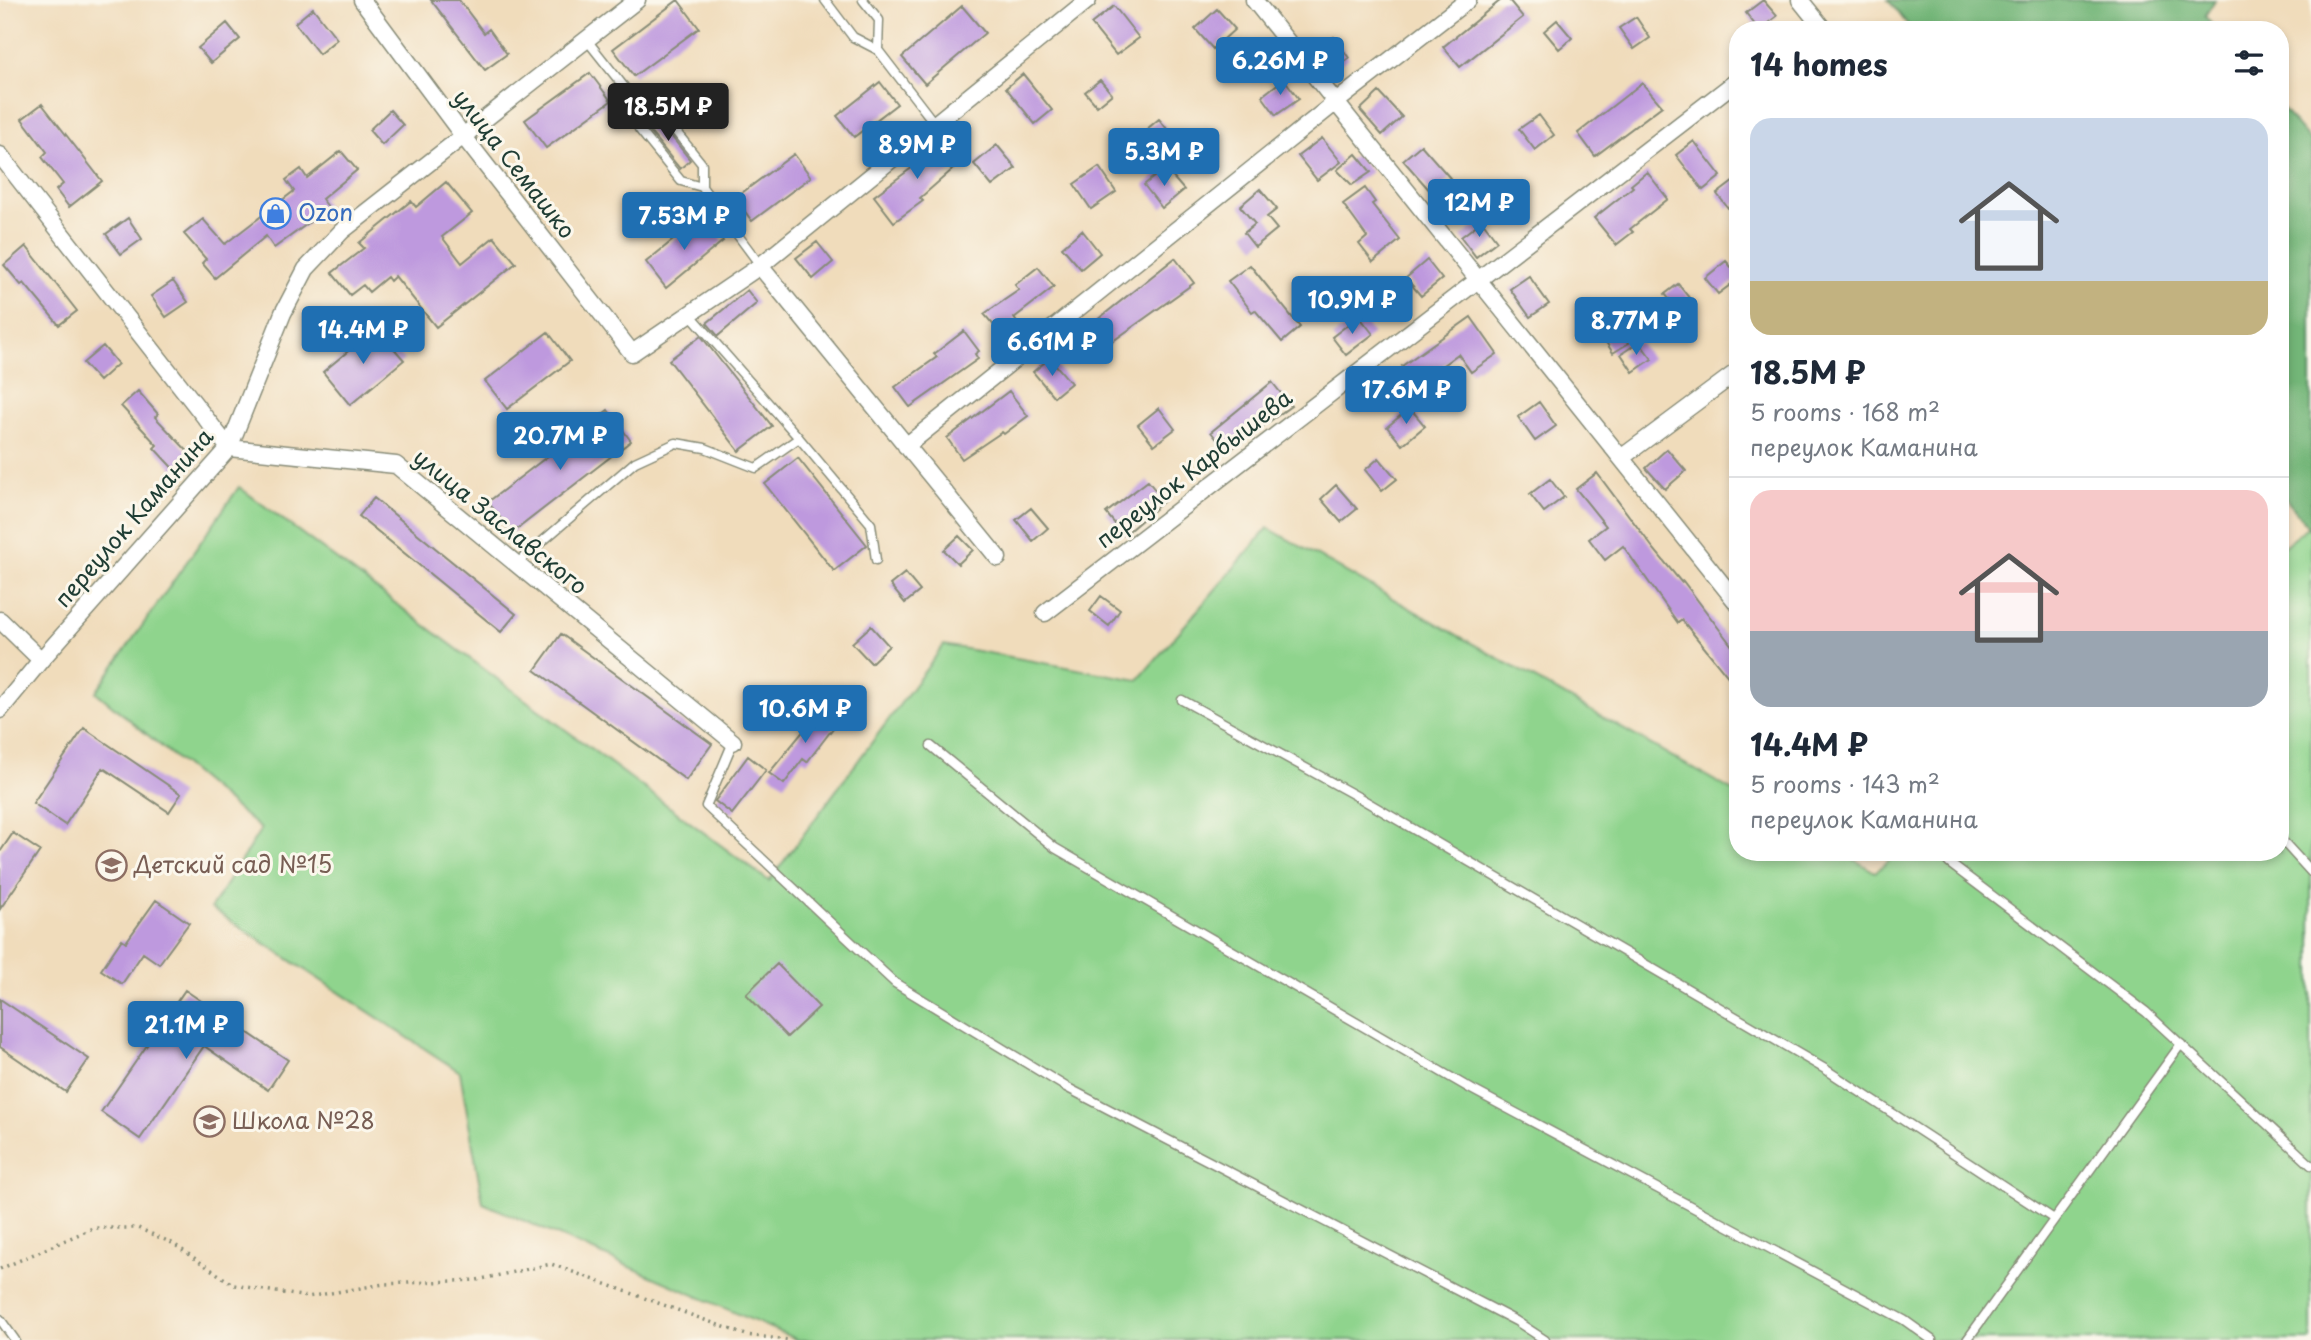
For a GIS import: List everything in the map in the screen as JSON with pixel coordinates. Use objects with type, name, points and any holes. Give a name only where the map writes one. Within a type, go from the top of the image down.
[{"type":"street","name":"улица Семашко","points":[[362,0],[464,137],[632,353],[690,314]]},
{"type":"street","name":"переулок Каманина","points":[[0,710],[229,448],[283,313],[306,269],[342,231],[637,0]]},
{"type":"street","points":[[690,314],[761,265],[1088,0]]},
{"type":"street","points":[[1254,0],[1729,593]]},
{"type":"street","points":[[906,446],[1336,102],[1468,0]]},
{"type":"street","points":[[1800,0],[1811,21]]},
{"type":"street","name":"переулок Карбышева","points":[[1045,613],[1729,87]]},
{"type":"street","points":[[0,155],[229,448]]},
{"type":"street","points":[[761,265],[999,558]]},
{"type":"street","points":[[1621,458],[1729,378]]},
{"type":"street","name":"улица Заславского","points":[[229,448],[396,466],[733,742]]},
{"type":"street","points":[[0,620],[41,660]]},
{"type":"lane","points":[[825,0],[853,37],[878,50],[935,124]]},
{"type":"lane","points":[[863,0],[879,20],[878,50]]},
{"type":"lane","points":[[586,40],[636,102],[660,112],[702,164],[702,187]]},
{"type":"lane","points":[[636,102],[639,129],[681,181],[702,187],[761,265]]},
{"type":"lane","points":[[690,314],[871,524],[876,560]]},
{"type":"lane","points":[[516,564],[635,462],[676,443],[705,448],[756,468],[799,438]]},
{"type":"lane","points":[[1182,700],[1360,798],[1825,1069],[2054,1219]]},
{"type":"lane","points":[[733,742],[706,806],[895,983],[1066,1087],[1516,1321],[1545,1340]]},
{"type":"lane","points":[[931,746],[1055,848],[1471,1089],[1904,1320],[1932,1340]]},
{"type":"lane","points":[[2289,848],[2311,872]]},
{"type":"lane","points":[[1947,861],[2146,1012],[2311,1165]]},
{"type":"lane","points":[[1967,1340],[2181,1044]]},
{"type":"lane","points":[[0,1319],[15,1340]]},
{"type":"path","points":[[0,1269],[93,1228],[138,1228],[172,1243],[234,1285],[307,1297],[384,1284],[477,1280],[551,1264],[746,1335],[789,1340]]},
{"type":"green space","points":[[1888,0],[2215,0],[2205,16],[2209,21],[1905,21]]},
{"type":"green space","points":[[2289,116],[2311,142],[2311,530],[2289,503]]},
{"type":"green space","points":[[239,487],[769,881],[944,645],[1138,680],[1268,528],[1729,789],[1729,861],[1856,861],[1875,872],[1889,861],[2289,861],[2289,542],[2308,527],[2311,530],[2311,1340],[798,1340],[483,1203],[460,1072],[211,908],[261,829],[96,692]]},
{"type":"building","points":[[431,0],[459,0],[484,33],[489,29],[507,54],[485,70]]},
{"type":"building","points":[[678,0],[699,28],[634,76],[613,49]]},
{"type":"building","points":[[1501,0],[1509,0],[1523,17],[1460,67],[1443,47]]},
{"type":"building","points":[[1763,0],[1777,16],[1771,21],[1752,21],[1746,13]]},
{"type":"building","points":[[962,6],[985,33],[925,84],[902,57]]},
{"type":"building","points":[[1114,6],[1139,38],[1116,55],[1091,24]]},
{"type":"building","points":[[313,8],[337,39],[319,54],[295,23]]},
{"type":"building","points":[[1217,9],[1235,29],[1213,49],[1195,29]]},
{"type":"building","points":[[1636,17],[1650,38],[1634,49],[1619,28]]},
{"type":"building","points":[[1557,20],[1572,38],[1559,49],[1544,31]]},
{"type":"building","points":[[227,23],[240,39],[211,63],[198,48]]},
{"type":"building","points":[[1334,37],[1349,58],[1327,73],[1312,52]]},
{"type":"building","points":[[590,73],[611,101],[546,148],[525,120]]},
{"type":"building","points":[[1023,74],[1052,110],[1035,124],[1006,88]]},
{"type":"building","points":[[1284,79],[1299,99],[1276,115],[1262,96]]},
{"type":"building","points":[[1100,80],[1112,94],[1097,106],[1085,92]]},
{"type":"building","points":[[880,82],[897,104],[854,137],[837,116]]},
{"type":"building","points":[[1642,83],[1662,106],[1595,156],[1578,133]]},
{"type":"building","points":[[1379,92],[1402,117],[1382,135],[1360,110]]},
{"type":"building","points":[[42,104],[102,181],[69,207],[56,190],[63,184],[42,157],[47,152],[22,119]]},
{"type":"building","points":[[390,110],[403,125],[382,145],[369,130]]},
{"type":"building","points":[[1539,115],[1554,135],[1535,150],[1519,129]]},
{"type":"building","points":[[656,117],[690,160],[680,169],[645,126]]},
{"type":"building","points":[[1159,119],[1176,140],[1163,150],[1147,129]]},
{"type":"building","points":[[1322,138],[1341,162],[1317,180],[1298,156]]},
{"type":"building","points":[[940,139],[960,163],[920,198],[923,201],[894,222],[874,196],[921,161],[918,158]]},
{"type":"building","points":[[1694,141],[1721,176],[1703,190],[1676,155]]},
{"type":"building","points":[[997,145],[1016,168],[992,186],[974,164]]},
{"type":"building","points":[[1421,145],[1450,178],[1432,193],[1403,160]]},
{"type":"building","points":[[341,151],[357,170],[322,199],[329,208],[274,248],[266,236],[215,278],[202,263],[206,259],[184,234],[203,219],[225,244],[294,191],[286,180],[301,169],[307,178]]},
{"type":"building","points":[[794,154],[811,177],[752,221],[735,198]]},
{"type":"building","points":[[1356,154],[1371,172],[1352,185],[1337,170]]},
{"type":"building","points":[[1099,167],[1116,192],[1091,209],[1074,184]]},
{"type":"building","points":[[1165,168],[1184,190],[1162,208],[1144,185]]},
{"type":"building","points":[[1647,172],[1668,199],[1630,229],[1633,232],[1616,245],[1594,218],[1633,187],[1631,185]]},
{"type":"building","points":[[446,182],[472,213],[442,237],[462,263],[494,237],[516,263],[436,327],[395,276],[390,281],[387,277],[369,292],[363,285],[350,295],[332,273],[364,248],[359,243],[411,201],[416,207]]},
{"type":"building","points":[[1729,185],[1729,207],[1728,208],[1717,194]]},
{"type":"building","points":[[1365,188],[1375,202],[1372,204],[1400,240],[1373,262],[1359,244],[1367,237],[1343,204]]},
{"type":"building","points":[[1260,189],[1277,209],[1267,217],[1277,229],[1255,247],[1244,233],[1255,224],[1240,206]]},
{"type":"building","points":[[703,216],[723,241],[666,288],[646,262]]},
{"type":"building","points":[[128,218],[142,239],[121,254],[106,234]]},
{"type":"building","points":[[1482,221],[1497,241],[1476,257],[1461,237]]},
{"type":"building","points":[[1082,230],[1100,253],[1081,269],[1062,247]]},
{"type":"building","points":[[817,242],[833,262],[813,279],[796,258]]},
{"type":"building","points":[[26,246],[77,311],[59,325],[24,283],[21,285],[4,265]]},
{"type":"building","points":[[1175,258],[1194,283],[1092,356],[1077,336]]},
{"type":"building","points":[[1427,260],[1442,279],[1421,296],[1406,278]]},
{"type":"building","points":[[1726,261],[1729,264],[1729,286],[1718,294],[1705,278]]},
{"type":"building","points":[[1250,265],[1300,327],[1282,342],[1255,310],[1252,312],[1228,281]]},
{"type":"building","points":[[1038,267],[1054,287],[1014,318],[1018,324],[1002,335],[984,314],[1019,290],[1015,285]]},
{"type":"building","points":[[1529,276],[1549,304],[1530,317],[1510,289]]},
{"type":"building","points":[[173,281],[188,302],[166,317],[151,296]]},
{"type":"building","points":[[1678,284],[1695,305],[1682,315],[1665,294]]},
{"type":"building","points":[[747,290],[757,303],[718,336],[707,323]]},
{"type":"building","points":[[1359,316],[1373,334],[1346,355],[1332,337]]},
{"type":"building","points":[[1471,317],[1497,354],[1471,372],[1458,354],[1416,385],[1402,366]]},
{"type":"building","points":[[1615,323],[1629,343],[1613,353],[1600,333]]},
{"type":"building","points":[[376,328],[404,360],[350,405],[323,372]]},
{"type":"building","points":[[964,331],[979,351],[975,354],[978,359],[910,407],[895,387],[937,357],[934,354]]},
{"type":"building","points":[[548,332],[570,361],[507,409],[485,381]]},
{"type":"building","points":[[701,336],[772,426],[739,451],[669,360]]},
{"type":"building","points":[[1639,342],[1652,359],[1633,372],[1621,354]]},
{"type":"building","points":[[103,346],[118,364],[99,381],[83,363]]},
{"type":"building","points":[[1050,358],[1071,383],[1054,397],[1033,372]]},
{"type":"building","points":[[1272,382],[1291,406],[1227,452],[1211,432]]},
{"type":"building","points":[[138,391],[158,414],[155,417],[196,460],[180,476],[154,448],[157,445],[121,406]]},
{"type":"building","points":[[1009,391],[1028,416],[962,459],[947,438]]},
{"type":"building","points":[[1539,402],[1556,426],[1535,441],[1518,417]]},
{"type":"building","points":[[1159,408],[1175,429],[1154,445],[1138,425]]},
{"type":"building","points":[[1410,408],[1425,426],[1402,445],[1387,427]]},
{"type":"building","points":[[608,410],[631,441],[512,533],[488,502]]},
{"type":"building","points":[[1667,449],[1686,471],[1665,489],[1646,468]]},
{"type":"building","points":[[798,458],[867,545],[834,571],[765,484]]},
{"type":"building","points":[[1379,458],[1397,479],[1382,491],[1365,470]]},
{"type":"building","points":[[1597,473],[1729,642],[1729,678],[1682,620],[1678,623],[1623,546],[1605,560],[1589,539],[1606,526],[1576,489]]},
{"type":"building","points":[[1550,479],[1564,497],[1544,512],[1530,494]]},
{"type":"building","points":[[1148,481],[1164,501],[1124,535],[1106,513]]},
{"type":"building","points":[[1336,485],[1357,509],[1341,522],[1321,499]]},
{"type":"building","points":[[374,498],[516,614],[501,632],[359,516]]},
{"type":"building","points":[[1031,508],[1048,528],[1033,541],[1016,520]]},
{"type":"building","points":[[959,536],[973,550],[958,564],[944,550]]},
{"type":"building","points":[[905,573],[920,591],[905,603],[890,585]]},
{"type":"building","points":[[1101,596],[1120,610],[1109,626],[1090,611]]},
{"type":"building","points":[[871,626],[889,646],[871,663],[852,643]]},
{"type":"building","points":[[561,634],[712,744],[686,780],[535,670]]},
{"type":"building","points":[[824,706],[840,719],[807,762],[803,759],[784,784],[769,773]]},
{"type":"building","points":[[84,728],[181,794],[169,812],[103,768],[65,825],[33,803]]},
{"type":"building","points":[[748,756],[766,770],[732,814],[715,801]]},
{"type":"building","points":[[13,833],[40,851],[0,909],[0,852]]},
{"type":"building","points":[[156,900],[189,923],[159,964],[143,953],[122,984],[101,970],[122,939],[126,942]]},
{"type":"building","points":[[777,964],[819,1007],[787,1037],[746,994]]},
{"type":"building","points":[[185,990],[288,1060],[268,1090],[204,1046],[140,1139],[101,1112]]},
{"type":"building","points":[[0,999],[89,1059],[66,1092],[0,1047]]},
{"type":"place","name":"Ozon","points":[[275,213]]},
{"type":"place","name":"Детский сад №15","points":[[111,865]]},
{"type":"place","name":"Школа №28","points":[[209,1121]]}]
